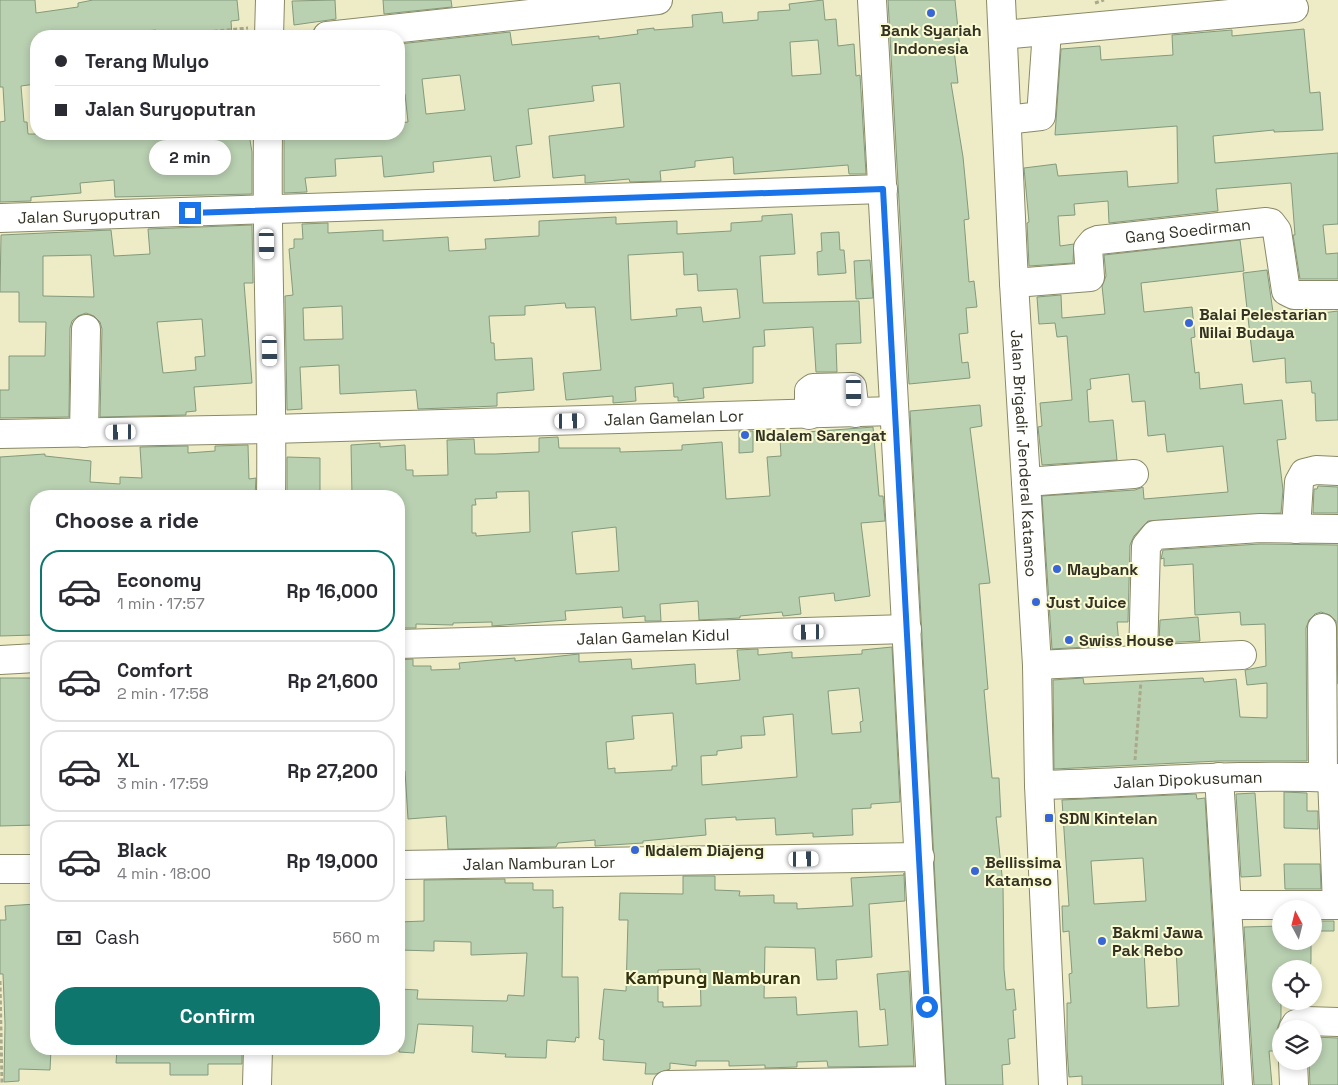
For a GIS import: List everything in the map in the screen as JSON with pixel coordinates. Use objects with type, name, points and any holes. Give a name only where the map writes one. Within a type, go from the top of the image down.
[{"type":"street","points":[[380,30],[646,0]]},
{"type":"street","points":[[667,1085],[930,1083],[920,857],[872,0]]},
{"type":"street","name":"Jalan Brigadir Jenderal Katamso","points":[[1001,0],[1014,283],[1037,665],[1038,786],[1053,1085]]},
{"type":"street","points":[[1003,35],[1294,8]]},
{"type":"street","points":[[1007,120],[1041,116],[1047,31]]},
{"type":"street","points":[[268,140],[266,211],[272,429],[271,490]]},
{"type":"street","name":"Jalan Suryoputran","points":[[0,218],[266,211],[883,189]]},
{"type":"street","name":"Gang Soedirman","points":[[1014,283],[1090,277],[1088,248],[1098,240],[1266,222],[1271,223],[1278,231],[1286,290],[1294,295],[1338,295]]},
{"type":"street","points":[[84,433],[86,330]]},
{"type":"street","name":"Jalan Gamelan Lor","points":[[0,434],[272,429],[809,415],[894,411]]},
{"type":"street","points":[[1296,529],[1299,482],[1304,472],[1316,470],[1338,471]]},
{"type":"street","points":[[1026,482],[1134,474]]},
{"type":"street","points":[[1143,658],[1146,546],[1155,535],[1260,528],[1338,530]]},
{"type":"street","points":[[1229,905],[1337,905],[1322,628]]},
{"type":"street","name":"Jalan Gamelan Kidul","points":[[405,644],[906,629]]},
{"type":"street","points":[[1037,665],[1143,658],[1242,655]]},
{"type":"street","points":[[0,660],[30,658]]},
{"type":"street","name":"Jalan Dipokusuman","points":[[1038,786],[1133,783],[1265,775],[1331,777]]},
{"type":"street","points":[[1219,777],[1229,905],[1238,1085]]},
{"type":"street","name":"Jalan Namburan Lor","points":[[405,866],[920,857]]},
{"type":"street","points":[[0,869],[30,869]]},
{"type":"street","points":[[1322,1022],[1338,1022]]},
{"type":"street","points":[[257,1085],[258,1055]]},
{"type":"street","points":[[1293,1070],[1294,1085]]},
{"type":"path","points":[[205,30],[269,21]]},
{"type":"path","points":[[1133,783],[1143,658]]},
{"type":"path","points":[[0,981],[2,1085]]},
{"type":"building","points":[[0,0],[35,0],[36,13],[78,7],[78,3],[93,0],[237,0],[239,20],[231,21],[232,30],[30,30],[30,85],[21,86],[24,122],[27,122],[30,140],[250,140],[252,152],[252,194],[115,197],[114,180],[80,183],[81,193],[31,197],[31,201],[0,202],[0,122],[5,121],[3,87],[0,87]]},
{"type":"building","points":[[335,0],[336,19],[294,25],[292,1]]},
{"type":"building","points":[[383,0],[451,0],[452,7],[384,14]]},
{"type":"building","points":[[823,0],[825,20],[836,19],[838,46],[854,44],[856,76],[860,75],[866,174],[849,174],[848,165],[734,174],[733,157],[695,161],[695,167],[660,171],[661,181],[630,182],[629,179],[585,183],[585,175],[553,178],[549,136],[624,127],[620,83],[592,86],[594,101],[528,109],[532,144],[516,146],[520,177],[494,181],[491,156],[433,162],[434,172],[384,177],[382,156],[335,159],[336,176],[305,178],[307,192],[284,193],[284,140],[405,140],[405,122],[408,122],[405,94],[405,43],[510,32],[512,45],[599,36],[599,39],[638,34],[637,30],[693,27],[692,15],[722,12],[723,23],[758,20],[758,12],[790,10],[789,4]],"holes":[[[818,40],[821,74],[792,76],[790,42]],[[460,75],[465,110],[426,114],[422,79]]]},
{"type":"building","points":[[888,0],[955,0],[960,49],[954,50],[958,83],[951,83],[963,157],[969,219],[964,220],[969,282],[974,281],[977,307],[966,308],[968,333],[959,334],[962,363],[968,362],[970,378],[909,384]]},
{"type":"building","points":[[1304,29],[1310,93],[1320,92],[1323,130],[1274,132],[1274,130],[1213,136],[1215,163],[1338,153],[1338,224],[1323,225],[1326,254],[1338,253],[1338,279],[1300,279],[1293,235],[1295,235],[1291,183],[1216,189],[1218,211],[1109,223],[1108,201],[1074,204],[1075,215],[1058,216],[1060,246],[1074,244],[1073,263],[1029,266],[1027,223],[1029,222],[1024,168],[1056,164],[1058,176],[1127,171],[1128,187],[1178,183],[1177,126],[1055,135],[1061,49],[1100,46],[1101,60],[1173,55],[1172,35],[1232,30],[1232,36]]},
{"type":"building","points":[[792,214],[795,254],[760,256],[763,303],[859,301],[861,343],[836,344],[837,372],[816,372],[813,327],[764,330],[765,346],[753,347],[753,383],[703,388],[704,398],[678,401],[678,397],[674,397],[673,383],[635,387],[636,401],[613,403],[613,396],[566,400],[563,373],[601,370],[595,307],[566,308],[565,303],[525,306],[525,315],[489,316],[491,343],[494,343],[495,360],[532,358],[534,390],[497,393],[497,406],[418,409],[416,390],[340,394],[339,365],[300,367],[302,409],[287,410],[285,296],[293,295],[289,249],[294,248],[294,239],[303,239],[302,224],[328,223],[328,233],[383,230],[383,241],[448,237],[449,251],[486,249],[485,239],[539,236],[539,221],[616,217],[616,224],[677,221],[677,234],[731,231],[731,223],[762,221],[762,216]],"holes":[[[683,252],[684,275],[697,274],[698,291],[737,289],[740,318],[703,322],[701,307],[676,309],[677,316],[631,320],[628,255]],[[342,306],[343,339],[304,340],[303,308]]]},
{"type":"building","points":[[252,225],[253,283],[244,283],[252,383],[194,387],[196,411],[186,412],[186,415],[100,417],[102,329],[100,322],[94,316],[86,313],[72,321],[70,328],[69,417],[0,418],[0,390],[9,390],[9,356],[45,356],[46,322],[19,322],[19,292],[0,292],[1,235],[111,230],[114,256],[150,254],[148,229]],"holes":[[[91,255],[94,297],[43,296],[43,256]],[[202,319],[205,356],[195,357],[196,370],[163,373],[157,322]]]},
{"type":"building","points":[[839,232],[840,250],[844,250],[846,273],[818,275],[817,252],[822,251],[821,233]]},
{"type":"building","points":[[1240,240],[1244,271],[1141,283],[1144,312],[1192,307],[1195,337],[1191,338],[1195,373],[1199,372],[1200,389],[1242,384],[1244,404],[1282,400],[1286,439],[1277,440],[1283,490],[1281,513],[1148,521],[1134,536],[1130,545],[1128,622],[1117,622],[1119,645],[1052,649],[1042,496],[1135,490],[1143,487],[1144,499],[1228,492],[1223,446],[1167,452],[1165,434],[1148,436],[1145,401],[1132,402],[1129,374],[1090,379],[1091,389],[1087,390],[1089,422],[1113,420],[1117,460],[1042,465],[1038,427],[1042,426],[1040,403],[1072,400],[1067,336],[1057,337],[1055,323],[1039,324],[1037,297],[1061,295],[1062,318],[1105,314],[1102,286],[1106,276],[1104,255]]},
{"type":"building","points":[[870,260],[873,298],[856,299],[854,261]]},
{"type":"building","points":[[1267,270],[1274,319],[1338,311],[1338,420],[1316,421],[1315,393],[1312,393],[1311,381],[1286,383],[1285,358],[1253,362],[1243,273]]},
{"type":"building","points":[[980,405],[982,426],[970,428],[990,583],[979,584],[988,689],[984,690],[992,778],[999,778],[1001,817],[996,817],[1003,885],[1004,969],[1006,990],[1014,989],[1016,1010],[1013,1010],[1015,1038],[1008,1039],[1010,1064],[1002,1065],[1003,1085],[946,1085],[910,411]]},
{"type":"building","points":[[873,427],[879,496],[883,496],[885,521],[861,523],[870,596],[835,601],[834,593],[799,597],[801,614],[783,616],[782,612],[740,616],[740,618],[699,620],[698,601],[660,604],[661,621],[645,621],[645,616],[623,618],[622,607],[565,611],[566,620],[492,626],[492,622],[453,623],[453,625],[416,624],[416,628],[405,628],[405,490],[352,490],[351,445],[380,443],[380,447],[405,445],[406,470],[413,470],[413,476],[448,475],[447,440],[474,439],[475,454],[495,454],[539,452],[539,438],[558,437],[559,448],[620,448],[620,452],[682,450],[682,445],[722,442],[726,499],[770,496],[767,457],[781,456],[780,439],[808,436],[807,432]],"holes":[[[529,491],[530,532],[476,536],[476,533],[472,533],[472,505],[476,505],[475,499],[497,498],[496,492]],[[616,527],[619,571],[576,574],[572,532]]]},
{"type":"building","points":[[739,431],[753,431],[753,452],[739,453]]},
{"type":"building","points":[[248,445],[249,479],[256,478],[255,490],[30,490],[30,635],[0,636],[0,457],[45,454],[45,456],[91,461],[90,482],[120,484],[120,477],[142,478],[140,447],[188,446],[188,453],[215,451],[215,446]]},
{"type":"building","points":[[287,457],[320,458],[320,490],[287,490]]},
{"type":"building","points":[[1318,486],[1338,487],[1338,513],[1313,513],[1314,489],[1317,489]]},
{"type":"building","points":[[1260,544],[1338,545],[1338,684],[1336,621],[1330,615],[1321,612],[1315,614],[1309,620],[1306,628],[1307,761],[1219,761],[1054,769],[1053,680],[1083,678],[1084,684],[1203,678],[1204,682],[1236,679],[1240,717],[1267,718],[1267,683],[1247,685],[1245,670],[1266,666],[1265,624],[1241,625],[1240,612],[1195,615],[1193,564],[1164,566],[1164,558],[1161,559],[1163,550]]},
{"type":"building","points":[[1198,617],[1200,641],[1159,643],[1160,620]]},
{"type":"building","points":[[892,647],[900,802],[871,804],[871,808],[852,809],[853,835],[813,837],[813,833],[776,835],[775,818],[736,820],[736,817],[705,819],[706,835],[643,841],[643,843],[595,846],[595,840],[558,843],[556,847],[448,849],[446,816],[408,819],[405,771],[405,660],[413,659],[413,666],[431,666],[431,670],[460,669],[459,663],[515,658],[515,661],[579,654],[579,662],[631,659],[632,669],[695,664],[696,684],[740,680],[737,650],[758,649],[758,655],[792,652],[792,658],[862,654],[862,650]],"holes":[[[859,688],[863,721],[860,722],[861,732],[832,734],[828,691]],[[673,713],[677,766],[672,766],[672,770],[615,773],[615,768],[608,769],[606,742],[634,739],[632,716]],[[793,714],[797,777],[702,785],[701,756],[717,755],[717,751],[742,748],[741,736],[765,735],[763,717]]]},
{"type":"building","points":[[0,678],[30,678],[30,825],[0,826]]},
{"type":"building","points":[[1284,792],[1307,793],[1307,811],[1318,811],[1318,829],[1284,828]]},
{"type":"building","points":[[1255,793],[1261,876],[1241,877],[1236,794]]},
{"type":"building","points":[[1196,794],[1197,799],[1205,798],[1222,1085],[1082,1085],[1082,1076],[1069,1077],[1067,1003],[1071,1003],[1069,974],[1072,973],[1069,931],[1063,932],[1062,906],[1069,906],[1062,800]],"holes":[[[1143,858],[1146,901],[1094,904],[1091,861]],[[1176,948],[1179,1006],[1147,1008],[1144,950]]]},
{"type":"building","points":[[1284,864],[1320,864],[1321,889],[1285,889]]},
{"type":"building","points":[[904,873],[905,901],[869,904],[872,957],[836,960],[837,979],[817,980],[815,948],[765,947],[764,998],[796,997],[797,1015],[857,1011],[859,1047],[888,1045],[885,1009],[880,1010],[877,974],[909,971],[914,1066],[828,1067],[827,1061],[797,1062],[797,1067],[765,1068],[765,1065],[729,1066],[729,1061],[696,1061],[696,1066],[670,1063],[670,1069],[656,1074],[645,1074],[646,1063],[603,1060],[604,1040],[599,1039],[604,989],[626,991],[628,920],[619,920],[620,893],[683,894],[683,876],[715,876],[715,890],[740,891],[739,896],[774,895],[774,903],[797,903],[797,909],[853,906],[851,878],[904,875]],"holes":[[[700,969],[701,1006],[663,1007],[663,1002],[658,1002],[658,970]]]},
{"type":"building","points":[[505,879],[505,883],[533,883],[533,890],[553,890],[553,908],[563,907],[562,977],[578,977],[579,1038],[576,1037],[575,1042],[547,1040],[546,1058],[505,1057],[506,1054],[472,1052],[473,1026],[418,1024],[414,1053],[405,1052],[405,989],[418,990],[417,999],[507,1001],[508,995],[524,996],[527,953],[471,955],[471,942],[434,941],[434,951],[405,950],[405,922],[424,921],[424,880]]},
{"type":"building","points":[[30,904],[30,1055],[51,1055],[50,1070],[19,1069],[19,1081],[4,1082],[5,1024],[3,974],[0,974],[0,920],[6,920],[5,906]]},
{"type":"building","points":[[1322,921],[1334,921],[1334,931],[1322,931]]},
{"type":"building","points":[[1272,926],[1272,950],[1311,950],[1311,960],[1272,960],[1272,1010],[1281,1010],[1281,1018],[1280,1020],[1272,1020],[1272,1051],[1269,1051],[1272,1085],[1254,1085],[1244,927]]},
{"type":"building","points":[[1322,1037],[1338,1038],[1338,1085],[1310,1085],[1309,1070],[1322,1070]]},
{"type":"building","points":[[117,1055],[242,1055],[242,1064],[208,1064],[208,1075],[170,1075],[170,1063],[116,1063]]},
{"type":"place","name":"Bank Syariah Indonesia","points":[[931,13]]},
{"type":"place","name":"Balai Pelestarian Nilai Budaya","points":[[1189,323]]},
{"type":"place","name":"Ndalem Sarengat","points":[[745,435]]},
{"type":"place","name":"Maybank","points":[[1057,569]]},
{"type":"place","name":"Just Juice","points":[[1036,602]]},
{"type":"place","name":"Swiss House","points":[[1069,640]]},
{"type":"place","name":"SDN Kintelan","points":[[1049,818]]},
{"type":"place","name":"Ndalem Diajeng","points":[[635,850]]},
{"type":"place","name":"Bellissima Katamso","points":[[975,871]]},
{"type":"place","name":"Bakmi Jawa Pak Rebo","points":[[1102,941]]},
{"type":"district","name":"Kampung Namburan","points":[[713,978]]},
{"type":"route","points":[[190,213],[883,189],[927,1007]]}]
